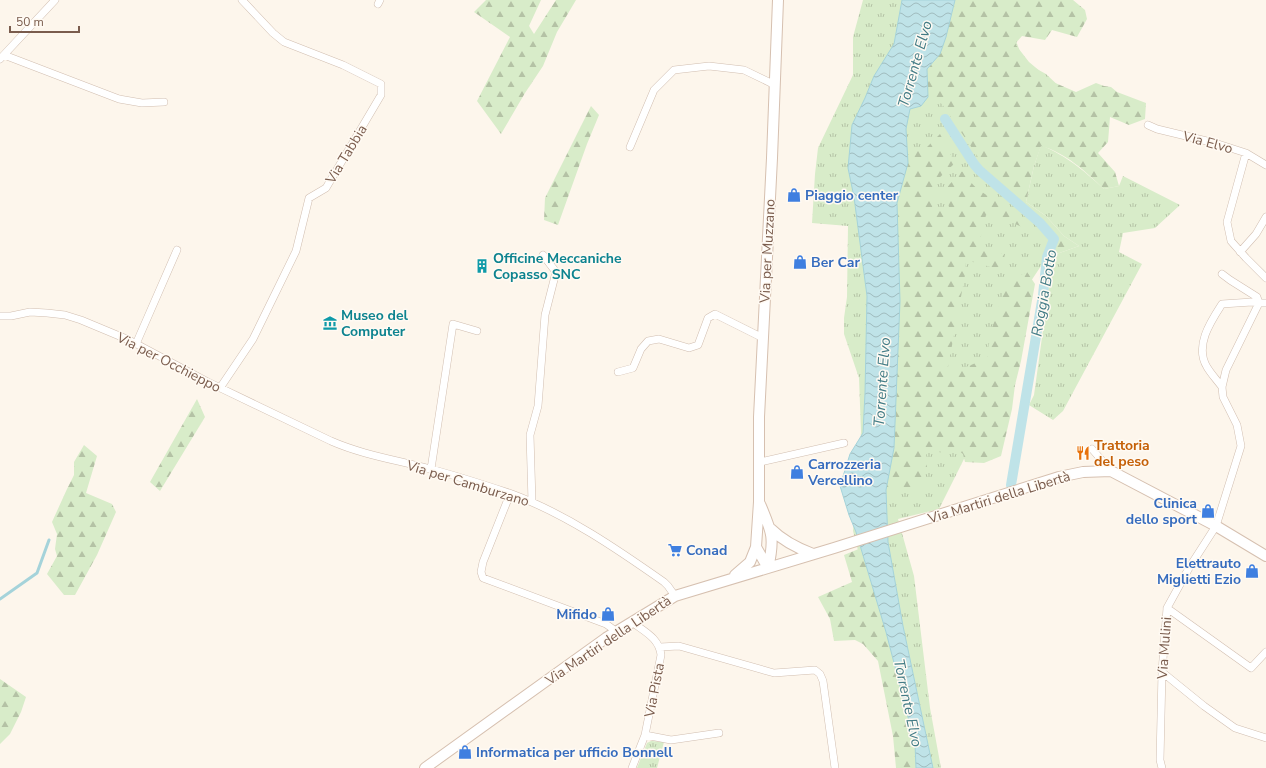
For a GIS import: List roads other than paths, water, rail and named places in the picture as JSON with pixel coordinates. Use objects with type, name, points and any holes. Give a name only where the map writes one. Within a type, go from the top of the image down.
[{"type":"main road","name":"Via per Muzzano","points":[[732,578],[750,562],[756,547],[760,462],[759,417],[778,0]]},
{"type":"main road","name":"Via Martiri della Libertà","points":[[424,768],[617,632],[675,596],[834,548],[1059,477],[1083,472],[1111,472],[1216,526],[1266,556]]},
{"type":"main road","name":"Via per Muzzano","points":[[759,502],[771,529],[772,544],[768,568]]},
{"type":"main road","name":"Via per Muzzano","points":[[771,529],[779,537],[796,548],[813,554]]},
{"type":"main road","points":[[756,547],[768,568]]},
{"type":"street","points":[[55,0],[2,57],[118,99],[142,103],[164,102]]},
{"type":"street","name":"Via Tabbia","points":[[220,388],[253,339],[296,251],[309,198],[326,188],[381,95],[381,84],[344,65],[284,42],[273,34],[242,0]]},
{"type":"street","points":[[630,147],[654,90],[674,70],[708,66],[744,70],[775,85]]},
{"type":"street","name":"Via Elvo","points":[[1148,125],[1157,129],[1215,143],[1246,153],[1266,165]]},
{"type":"street","points":[[1246,153],[1227,222],[1232,241],[1240,252],[1266,278]]},
{"type":"street","points":[[1240,252],[1256,234],[1266,217]]},
{"type":"street","points":[[136,344],[177,250]]},
{"type":"street","points":[[532,502],[530,434],[538,406],[545,315],[556,272],[543,255]]},
{"type":"street","points":[[1222,274],[1257,297],[1263,303]]},
{"type":"street","points":[[1222,387],[1206,366],[1202,354],[1204,341],[1210,322],[1222,304],[1252,302],[1263,303]]},
{"type":"street","points":[[1222,387],[1226,370],[1263,303]]},
{"type":"street","name":"Via per Occhieppo","points":[[0,316],[11,316],[30,312],[65,315],[88,323],[129,340],[220,388],[331,442]]},
{"type":"street","points":[[618,372],[633,368],[641,349],[648,341],[659,338],[689,348],[698,345],[708,318],[715,314],[763,338]]},
{"type":"street","points":[[431,469],[453,324],[477,331]]},
{"type":"street","name":"Via Mulini","points":[[1162,768],[1160,760],[1162,672],[1167,608],[1189,568],[1216,526],[1241,446],[1237,425],[1223,398],[1222,387]]},
{"type":"street","name":"Via per Camburzano","points":[[331,442],[352,450],[431,469],[532,502],[563,518],[664,582],[675,596]]},
{"type":"street","points":[[760,462],[844,443]]},
{"type":"street","points":[[1092,449],[1111,472]]},
{"type":"street","points":[[510,494],[483,562],[481,572],[483,578],[606,624],[617,632]]},
{"type":"street","points":[[1167,608],[1251,668],[1266,652]]},
{"type":"street","name":"Via Pista","points":[[632,622],[649,634],[660,647],[661,655],[645,735],[632,768]]},
{"type":"street","points":[[660,647],[679,646],[774,673],[815,670],[820,674],[823,681],[835,768]]},
{"type":"street","points":[[1162,672],[1235,728],[1266,738]]},
{"type":"street","points":[[645,735],[671,740],[719,734]]},
{"type":"water","name":"Torrente Elvo","points":[[902,0],[955,0],[946,37],[940,54],[927,69],[928,97],[921,106],[910,109],[906,129],[908,163],[897,203],[900,301],[894,448],[886,490],[888,542],[903,626],[933,768],[916,768],[915,744],[886,632],[856,532],[840,486],[850,454],[863,433],[865,393],[867,296],[854,197],[848,168],[852,125],[874,76],[894,44]]},
{"type":"waterway","name":"Roggia Botto","points":[[945,119],[979,170],[1040,223],[1054,239],[1047,257],[1043,295],[1011,485]]},
{"type":"waterway","points":[[0,599],[37,573],[49,540]]},
{"type":"place","name":"Piaggio center","points":[[794,195]]},
{"type":"place","name":"Ber Car","points":[[800,262]]},
{"type":"place","name":"Officine Meccaniche Copasso SNC","points":[[482,266]]},
{"type":"place","name":"Museo del Computer","points":[[330,323]]},
{"type":"place","name":"Trattoria del peso","points":[[1083,453]]},
{"type":"place","name":"Carrozzeria Vercellino","points":[[797,472]]},
{"type":"place","name":"Clinica dello sport","points":[[1208,511]]},
{"type":"place","name":"Conad","points":[[675,550]]},
{"type":"place","name":"Elettrauto Miglietti Ezio","points":[[1252,571]]},
{"type":"place","name":"Mifido","points":[[608,614]]},
{"type":"place","name":"Informatica per ufficio Bonnell","points":[[465,752]]}]
